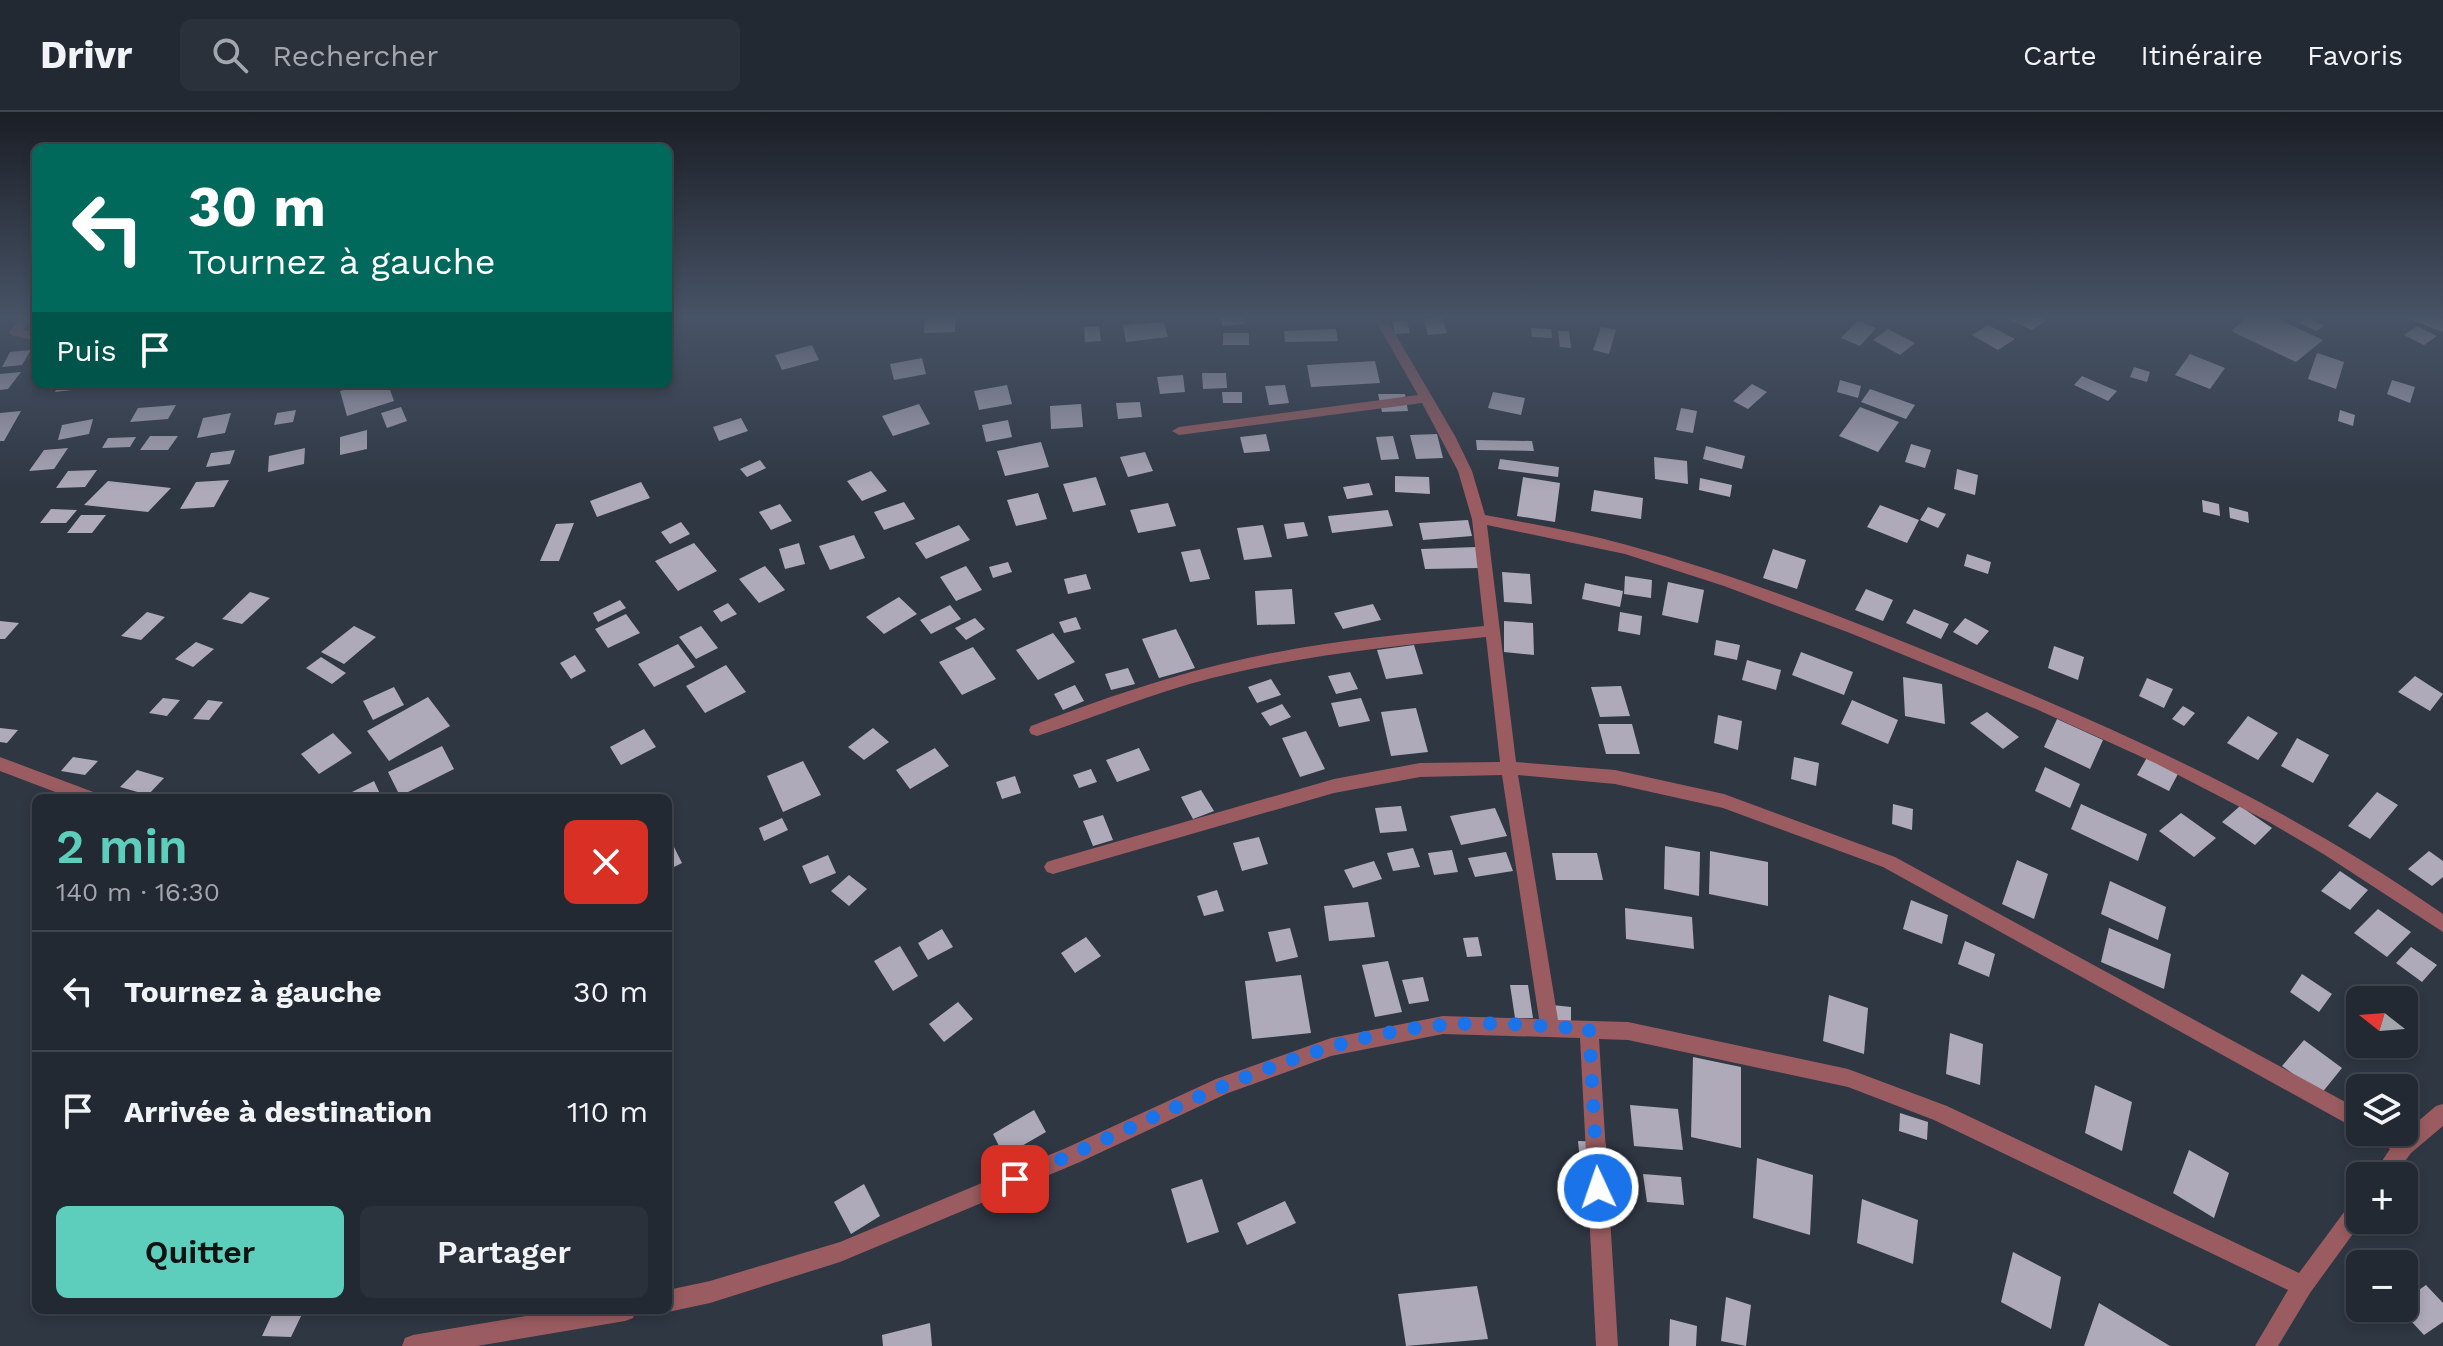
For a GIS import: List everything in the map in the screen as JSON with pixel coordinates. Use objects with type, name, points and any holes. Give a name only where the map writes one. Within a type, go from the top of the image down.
[{"type":"street","points":[[1414,376],[1465,471],[1479,519],[1509,768],[1550,1027]]},
{"type":"street","points":[[1179,431],[1427,398]]},
{"type":"street","points":[[1479,519],[1643,554],[1885,640],[2116,735],[2301,828],[2379,877],[2443,924]]},
{"type":"street","points":[[1037,730],[1107,704],[1218,670],[1371,643],[1494,631]]},
{"type":"street","points":[[0,764],[79,794]]},
{"type":"street","points":[[1053,867],[1334,786],[1420,770],[1509,768],[1615,777],[1724,801],[1889,862],[2346,1113]]},
{"type":"street","points":[[672,1300],[710,1292],[840,1252],[1073,1155],[1223,1086],[1331,1047],[1443,1025],[1628,1031],[1848,1078],[1940,1113],[2303,1286]]},
{"type":"street","points":[[1589,1029],[1607,1346]]},
{"type":"street","points":[[2418,1134],[2443,1113]]},
{"type":"street","points":[[2392,1162],[2404,1146]]},
{"type":"street","points":[[2266,1346],[2303,1286],[2346,1226]]},
{"type":"street","points":[[413,1346],[601,1314]]},
{"type":"building","points":[[0,376],[18,376],[8,389],[0,390]]},
{"type":"building","points":[[893,376],[918,376],[894,380]]},
{"type":"building","points":[[1183,376],[1185,392],[1160,394],[1157,377]]},
{"type":"building","points":[[1202,376],[1226,376],[1227,388],[1203,389]]},
{"type":"building","points":[[1309,376],[1378,376],[1380,383],[1311,387]]},
{"type":"building","points":[[2082,376],[2117,391],[2108,401],[2074,385]]},
{"type":"building","points":[[2131,376],[2149,376],[2147,382]]},
{"type":"building","points":[[2176,376],[2220,376],[2210,389]]},
{"type":"building","points":[[2309,376],[2340,376],[2336,389],[2308,379]]},
{"type":"building","points":[[1840,380],[1861,386],[1858,398],[1837,392]]},
{"type":"building","points":[[2392,380],[2415,387],[2410,403],[2387,394]]},
{"type":"building","points":[[1752,384],[1767,392],[1748,409],[1733,401]]},
{"type":"building","points":[[1007,385],[1012,404],[979,410],[974,391]]},
{"type":"building","points":[[1285,385],[1289,403],[1269,405],[1265,386]]},
{"type":"building","points":[[57,388],[88,388],[55,392]]},
{"type":"building","points":[[389,388],[394,401],[347,416],[340,391]]},
{"type":"building","points":[[1870,389],[1915,405],[1906,419],[1861,402]]},
{"type":"building","points":[[1222,392],[1242,392],[1242,403],[1223,403]]},
{"type":"building","points":[[1493,392],[1525,398],[1521,415],[1488,408]]},
{"type":"building","points":[[1378,394],[1405,394],[1408,411],[1382,412]]},
{"type":"building","points":[[1140,402],[1142,417],[1118,419],[1116,403]]},
{"type":"building","points":[[919,404],[930,424],[893,436],[882,416]]},
{"type":"building","points":[[1081,404],[1083,427],[1051,429],[1050,406]]},
{"type":"building","points":[[176,405],[168,419],[130,422],[138,408]]},
{"type":"building","points":[[401,407],[407,421],[387,428],[381,413]]},
{"type":"building","points":[[1860,407],[1899,422],[1878,452],[1839,436]]},
{"type":"building","points":[[1681,408],[1697,411],[1693,433],[1676,430]]},
{"type":"building","points":[[296,410],[293,422],[274,425],[277,413]]},
{"type":"building","points":[[2340,410],[2355,415],[2353,426],[2338,421]]},
{"type":"building","points":[[21,411],[4,441],[0,441],[0,413]]},
{"type":"building","points":[[231,413],[225,433],[197,438],[203,418]]},
{"type":"building","points":[[741,418],[748,431],[719,441],[713,427]]},
{"type":"building","points":[[93,419],[89,434],[58,440],[62,425]]},
{"type":"building","points":[[1008,420],[1012,437],[986,442],[982,425]]},
{"type":"building","points":[[367,430],[367,449],[340,455],[340,437]]},
{"type":"building","points":[[1266,434],[1270,451],[1244,453],[1240,437]]},
{"type":"building","points":[[1437,434],[1443,458],[1416,459],[1410,435]]},
{"type":"building","points":[[150,436],[178,436],[168,450],[140,450]]},
{"type":"building","points":[[1393,436],[1399,459],[1381,460],[1376,437]]},
{"type":"building","points":[[136,437],[130,447],[102,448],[108,438]]},
{"type":"building","points":[[1476,440],[1532,441],[1534,451],[1477,450]]},
{"type":"building","points":[[1041,442],[1049,467],[1005,476],[997,451]]},
{"type":"building","points":[[1911,444],[1931,450],[1925,468],[1905,462]]},
{"type":"building","points":[[1706,446],[1745,456],[1742,469],[1703,459]]},
{"type":"building","points":[[68,448],[54,469],[29,471],[44,450]]},
{"type":"building","points":[[305,448],[304,464],[268,472],[269,456]]},
{"type":"building","points":[[235,450],[230,464],[206,467],[211,453]]},
{"type":"building","points":[[1145,452],[1153,471],[1128,477],[1120,457]]},
{"type":"building","points":[[1654,457],[1687,461],[1688,484],[1655,479]]},
{"type":"building","points":[[1500,459],[1559,467],[1558,477],[1498,469]]},
{"type":"building","points":[[760,460],[766,468],[747,477],[740,469]]},
{"type":"building","points":[[1957,469],[1978,475],[1975,495],[1954,489]]},
{"type":"building","points":[[97,470],[85,487],[56,488],[68,471]]},
{"type":"building","points":[[871,471],[887,491],[862,501],[847,481]]},
{"type":"building","points":[[1395,476],[1429,477],[1430,494],[1395,492]]},
{"type":"building","points":[[1096,477],[1106,505],[1073,512],[1063,484]]},
{"type":"building","points":[[1523,477],[1560,483],[1555,522],[1517,516]]},
{"type":"building","points":[[1700,478],[1732,485],[1730,497],[1699,490]]},
{"type":"building","points":[[229,480],[214,507],[180,509],[196,482]]},
{"type":"building","points":[[108,481],[171,488],[148,512],[84,505]]},
{"type":"building","points":[[641,482],[650,498],[597,517],[590,501]]},
{"type":"building","points":[[1369,483],[1373,495],[1347,499],[1343,487]]},
{"type":"building","points":[[1594,490],[1643,498],[1641,519],[1591,511]]},
{"type":"building","points":[[1038,493],[1047,519],[1016,526],[1007,500]]},
{"type":"building","points":[[2202,500],[2219,504],[2220,516],[2203,512]]},
{"type":"building","points":[[904,502],[915,519],[884,530],[874,512]]},
{"type":"building","points":[[1168,503],[1176,526],[1138,533],[1130,510]]},
{"type":"building","points":[[780,504],[792,521],[771,530],[759,512]]},
{"type":"building","points":[[1880,505],[1919,520],[1907,543],[1867,527]]},
{"type":"building","points":[[1928,507],[1946,514],[1938,528],[1920,520]]},
{"type":"building","points":[[2229,507],[2248,512],[2249,523],[2230,518]]},
{"type":"building","points":[[51,509],[77,510],[66,523],[40,523]]},
{"type":"building","points":[[1388,510],[1393,526],[1332,533],[1328,516]]},
{"type":"building","points":[[81,515],[106,515],[92,533],[67,533]]},
{"type":"building","points":[[1468,520],[1472,536],[1423,540],[1419,523]]},
{"type":"building","points":[[681,522],[690,534],[670,544],[661,532]]},
{"type":"building","points":[[1304,522],[1308,536],[1287,539],[1284,524]]},
{"type":"building","points":[[574,523],[559,561],[540,561],[556,524]]},
{"type":"building","points":[[959,525],[970,540],[926,559],[915,543]]},
{"type":"building","points":[[1263,525],[1272,557],[1244,560],[1237,528]]},
{"type":"building","points":[[854,535],[865,558],[830,570],[819,546]]},
{"type":"building","points":[[694,543],[717,571],[678,591],[655,561]]},
{"type":"building","points":[[799,543],[805,564],[785,569],[779,549]]},
{"type":"building","points":[[1476,547],[1480,568],[1425,569],[1421,549]]},
{"type":"building","points":[[1200,549],[1210,579],[1190,582],[1181,552]]},
{"type":"building","points":[[1773,549],[1806,560],[1797,589],[1763,578]]},
{"type":"building","points":[[1967,554],[1991,562],[1988,574],[1964,566]]},
{"type":"building","points":[[1008,562],[1012,572],[993,578],[989,567]]},
{"type":"building","points":[[765,566],[785,590],[759,603],[739,579]]},
{"type":"building","points":[[966,566],[982,590],[956,601],[940,577]]},
{"type":"building","points":[[1502,572],[1530,574],[1532,604],[1504,602]]},
{"type":"building","points":[[1086,574],[1091,589],[1068,594],[1064,579]]},
{"type":"building","points":[[1625,576],[1652,580],[1651,598],[1624,594]]},
{"type":"building","points":[[1668,582],[1704,590],[1698,623],[1662,615]]},
{"type":"building","points":[[1585,583],[1623,591],[1620,607],[1582,599]]},
{"type":"building","points":[[1292,589],[1295,624],[1257,625],[1255,591]]},
{"type":"building","points":[[1866,589],[1893,600],[1883,621],[1855,610]]},
{"type":"building","points":[[250,592],[270,598],[242,624],[222,619]]},
{"type":"building","points":[[899,597],[917,614],[884,634],[866,617]]},
{"type":"building","points":[[620,600],[626,608],[598,622],[593,613]]},
{"type":"building","points":[[728,603],[737,614],[721,622],[713,611]]},
{"type":"building","points":[[1373,604],[1381,620],[1343,629],[1334,613]]},
{"type":"building","points":[[950,605],[961,619],[931,634],[920,620]]},
{"type":"building","points":[[1914,609],[1949,624],[1941,639],[1906,623]]},
{"type":"building","points":[[147,612],[165,617],[141,640],[121,636]]},
{"type":"building","points":[[1620,612],[1642,616],[1640,635],[1618,631]]},
{"type":"building","points":[[626,614],[640,633],[608,648],[595,629]]},
{"type":"building","points":[[1076,617],[1081,629],[1064,633],[1059,622]]},
{"type":"building","points":[[975,618],[985,629],[966,640],[955,628]]},
{"type":"building","points":[[1965,618],[1989,631],[1977,645],[1953,632]]},
{"type":"building","points":[[0,621],[19,623],[5,639],[0,639]]},
{"type":"building","points":[[1504,621],[1533,623],[1534,655],[1504,652]]},
{"type":"building","points":[[354,626],[376,637],[344,664],[321,652]]},
{"type":"building","points":[[701,626],[718,648],[696,659],[679,637]]},
{"type":"building","points":[[1176,629],[1195,668],[1159,678],[1142,639]]},
{"type":"building","points":[[1053,633],[1075,662],[1038,680],[1016,650]]},
{"type":"building","points":[[1716,640],[1740,645],[1737,660],[1714,655]]},
{"type":"building","points":[[196,642],[214,649],[193,667],[175,659]]},
{"type":"building","points":[[678,644],[695,667],[654,687],[638,664]]},
{"type":"building","points":[[1414,645],[1423,674],[1386,679],[1377,650]]},
{"type":"building","points":[[2054,646],[2084,657],[2078,680],[2048,668]]},
{"type":"building","points":[[973,647],[996,679],[962,695],[939,662]]},
{"type":"building","points":[[1801,652],[1853,672],[1844,695],[1792,675]]},
{"type":"building","points":[[575,655],[586,671],[571,679],[560,663]]},
{"type":"building","points":[[321,657],[346,673],[332,684],[306,668]]},
{"type":"building","points":[[1747,660],[1781,670],[1776,690],[1742,680]]},
{"type":"building","points":[[726,665],[746,692],[705,713],[686,686]]},
{"type":"building","points":[[1128,668],[1135,684],[1111,690],[1105,674]]},
{"type":"building","points":[[1350,672],[1358,689],[1336,694],[1328,676]]},
{"type":"building","points":[[2415,676],[2443,694],[2430,711],[2398,692]]},
{"type":"building","points":[[1903,677],[1942,684],[1945,724],[1905,716]]},
{"type":"building","points":[[2147,678],[2173,689],[2164,708],[2139,696]]},
{"type":"building","points":[[1271,679],[1281,695],[1257,703],[1248,687]]},
{"type":"building","points":[[1075,685],[1084,701],[1063,710],[1054,694]]},
{"type":"building","points":[[1621,686],[1630,716],[1600,717],[1591,687]]},
{"type":"building","points":[[394,687],[404,705],[373,720],[363,701]]},
{"type":"building","points":[[428,697],[450,726],[389,761],[367,731]]},
{"type":"building","points":[[163,698],[180,700],[167,716],[149,713]]},
{"type":"building","points":[[1361,698],[1370,721],[1339,727],[1331,703]]},
{"type":"building","points":[[208,700],[223,702],[209,720],[193,719]]},
{"type":"building","points":[[1852,700],[1898,720],[1888,744],[1841,724]]},
{"type":"building","points":[[1282,704],[1291,717],[1270,726],[1261,713]]},
{"type":"building","points":[[2183,706],[2195,713],[2184,726],[2172,719]]},
{"type":"building","points":[[1416,708],[1428,752],[1391,756],[1381,712]]},
{"type":"building","points":[[1987,712],[2019,737],[2003,749],[1970,723]]},
{"type":"building","points":[[1718,715],[1742,721],[1738,750],[1714,743]]},
{"type":"building","points":[[2248,716],[2278,733],[2258,760],[2227,743]]},
{"type":"building","points":[[2057,719],[2103,740],[2090,769],[2044,747]]},
{"type":"building","points":[[1598,724],[1632,724],[1640,754],[1606,754]]},
{"type":"building","points":[[0,728],[18,730],[7,743],[0,742]]},
{"type":"building","points":[[873,728],[889,742],[864,760],[848,747]]},
{"type":"building","points":[[644,729],[656,747],[621,765],[610,747]]},
{"type":"building","points":[[1306,731],[1325,769],[1300,777],[1282,738]]},
{"type":"building","points":[[333,733],[352,753],[319,774],[301,754]]},
{"type":"building","points":[[2297,738],[2329,755],[2313,783],[2281,766]]},
{"type":"building","points":[[442,746],[454,769],[404,794],[399,794],[388,772]]},
{"type":"building","points":[[935,748],[949,766],[910,789],[896,770]]},
{"type":"building","points":[[1139,748],[1150,770],[1117,782],[1106,760]]},
{"type":"building","points":[[2149,754],[2180,770],[2169,791],[2137,775]]},
{"type":"building","points":[[73,757],[98,761],[85,775],[61,771]]},
{"type":"building","points":[[1794,757],[1819,763],[1816,786],[1791,779]]},
{"type":"building","points":[[803,761],[821,795],[783,812],[767,776]]},
{"type":"building","points":[[2045,767],[2080,784],[2070,808],[2035,791]]},
{"type":"building","points":[[1091,769],[1097,782],[1079,788],[1073,775]]},
{"type":"building","points":[[137,770],[164,778],[149,794],[120,787]]},
{"type":"building","points":[[1015,776],[1021,793],[1002,799],[996,782]]},
{"type":"building","points":[[374,781],[380,794],[348,794]]},
{"type":"building","points":[[1201,790],[1214,811],[1193,819],[1181,797]]},
{"type":"building","points":[[2377,792],[2398,805],[2370,839],[2348,826]]},
{"type":"building","points":[[1893,804],[1913,809],[1912,830],[1892,824]]},
{"type":"building","points":[[2081,804],[2147,834],[2138,861],[2071,829]]},
{"type":"building","points":[[1401,806],[1407,831],[1380,833],[1375,808]]},
{"type":"building","points":[[2240,806],[2272,828],[2255,845],[2222,822]]},
{"type":"building","points":[[1495,808],[1507,836],[1461,845],[1450,816]]},
{"type":"building","points":[[2181,813],[2216,838],[2194,857],[2159,831]]},
{"type":"building","points":[[1103,815],[1113,840],[1093,846],[1083,821]]},
{"type":"building","points":[[782,818],[788,830],[764,841],[759,828]]},
{"type":"building","points":[[1259,837],[1268,864],[1242,871],[1233,843]]},
{"type":"building","points":[[672,843],[682,863],[672,868]]},
{"type":"building","points":[[1665,846],[1700,852],[1699,896],[1664,889]]},
{"type":"building","points":[[1413,848],[1420,867],[1393,871],[1387,853]]},
{"type":"building","points":[[1452,850],[1458,872],[1434,875],[1428,853]]},
{"type":"building","points":[[1710,851],[1768,862],[1768,906],[1709,894]]},
{"type":"building","points":[[2429,851],[2443,861],[2443,877],[2432,886],[2408,869]]},
{"type":"building","points":[[1506,852],[1513,871],[1475,877],[1468,858]]},
{"type":"building","points":[[1552,853],[1597,853],[1603,880],[1556,880]]},
{"type":"building","points":[[828,855],[836,873],[810,884],[802,866]]},
{"type":"building","points":[[2017,860],[2048,874],[2034,919],[2002,904]]},
{"type":"building","points":[[1374,861],[1382,879],[1353,888],[1344,870]]},
{"type":"building","points":[[2340,871],[2368,890],[2350,910],[2321,891]]},
{"type":"building","points":[[849,875],[867,889],[849,906],[831,891]]},
{"type":"building","points":[[2110,881],[2166,907],[2158,940],[2101,914]]},
{"type":"building","points":[[1217,890],[1224,911],[1204,916],[1197,896]]},
{"type":"building","points":[[1911,900],[1948,915],[1942,944],[1903,929]]},
{"type":"building","points":[[1368,902],[1375,937],[1329,941],[1324,906]]},
{"type":"building","points":[[1625,908],[1692,917],[1694,949],[1626,939]]},
{"type":"building","points":[[2378,909],[2411,932],[2387,957],[2354,933]]},
{"type":"building","points":[[1290,928],[1298,957],[1276,962],[1268,932]]},
{"type":"building","points":[[2109,928],[2171,954],[2164,989],[2101,962]]},
{"type":"building","points":[[942,929],[953,947],[928,960],[918,943]]},
{"type":"building","points":[[1086,937],[1101,956],[1075,973],[1061,953]]},
{"type":"building","points":[[1478,937],[1482,956],[1467,957],[1463,938]]},
{"type":"building","points":[[1965,941],[1995,954],[1989,977],[1958,964]]},
{"type":"building","points":[[900,946],[918,976],[893,991],[874,961]]},
{"type":"building","points":[[2411,947],[2437,965],[2422,982],[2396,963]]},
{"type":"building","points":[[1388,961],[1402,1012],[1375,1017],[1362,965]]},
{"type":"building","points":[[2302,974],[2332,994],[2319,1012],[2290,992]]},
{"type":"building","points":[[1301,975],[1311,1033],[1252,1039],[1245,981]]},
{"type":"building","points":[[1423,977],[1429,1001],[1409,1004],[1402,980]]},
{"type":"building","points":[[1510,985],[1528,985],[1533,1018],[1515,1018]]},
{"type":"building","points":[[1829,995],[1868,1008],[1864,1054],[1823,1041]]},
{"type":"building","points":[[958,1002],[973,1019],[944,1042],[929,1024]]},
{"type":"building","points":[[1552,1005],[1571,1007],[1571,1025],[1551,1022]]},
{"type":"building","points":[[1950,1033],[1983,1044],[1980,1085],[1946,1074]]},
{"type":"building","points":[[2304,1040],[2342,1068],[2321,1094],[2282,1066]]},
{"type":"building","points":[[1693,1057],[1741,1067],[1741,1148],[1691,1137]]},
{"type":"building","points":[[2095,1085],[2132,1102],[2122,1151],[2085,1133]]},
{"type":"building","points":[[1630,1105],[1678,1109],[1683,1150],[1634,1146]]},
{"type":"building","points":[[1034,1110],[1046,1132],[1004,1156],[993,1134]]},
{"type":"building","points":[[1900,1113],[1928,1122],[1927,1140],[1899,1131]]},
{"type":"building","points":[[1578,1141],[1605,1142],[1610,1174],[1581,1172]]},
{"type":"building","points":[[2189,1150],[2229,1173],[2214,1218],[2173,1193]]},
{"type":"building","points":[[1757,1158],[1813,1175],[1810,1235],[1753,1218]]},
{"type":"building","points":[[1643,1174],[1681,1177],[1684,1205],[1647,1202]]},
{"type":"building","points":[[1202,1179],[1219,1232],[1187,1243],[1171,1189]]},
{"type":"building","points":[[864,1184],[880,1216],[851,1234],[834,1202]]},
{"type":"building","points":[[1862,1199],[1918,1220],[1913,1264],[1857,1243]]},
{"type":"building","points":[[1285,1201],[1296,1223],[1247,1245],[1237,1223]]},
{"type":"building","points":[[2013,1252],[2061,1277],[2051,1329],[2001,1302]]},
{"type":"building","points":[[2426,1285],[2443,1303],[2443,1322],[2424,1335],[2412,1322],[2418,1322],[2418,1290]]},
{"type":"building","points":[[1477,1286],[1488,1339],[1406,1346],[1398,1294]]},
{"type":"building","points":[[1726,1297],[1751,1305],[1746,1346],[1721,1341]]},
{"type":"building","points":[[2099,1303],[2170,1346],[2084,1346]]},
{"type":"building","points":[[272,1314],[302,1314],[291,1337],[262,1336]]},
{"type":"building","points":[[1670,1319],[1697,1326],[1696,1346],[1669,1346]]},
{"type":"building","points":[[930,1323],[932,1346],[883,1346],[882,1335]]},
{"type":"route","points":[[1015,1179],[1223,1086],[1331,1047],[1443,1025],[1589,1029],[1598,1188]]}]
